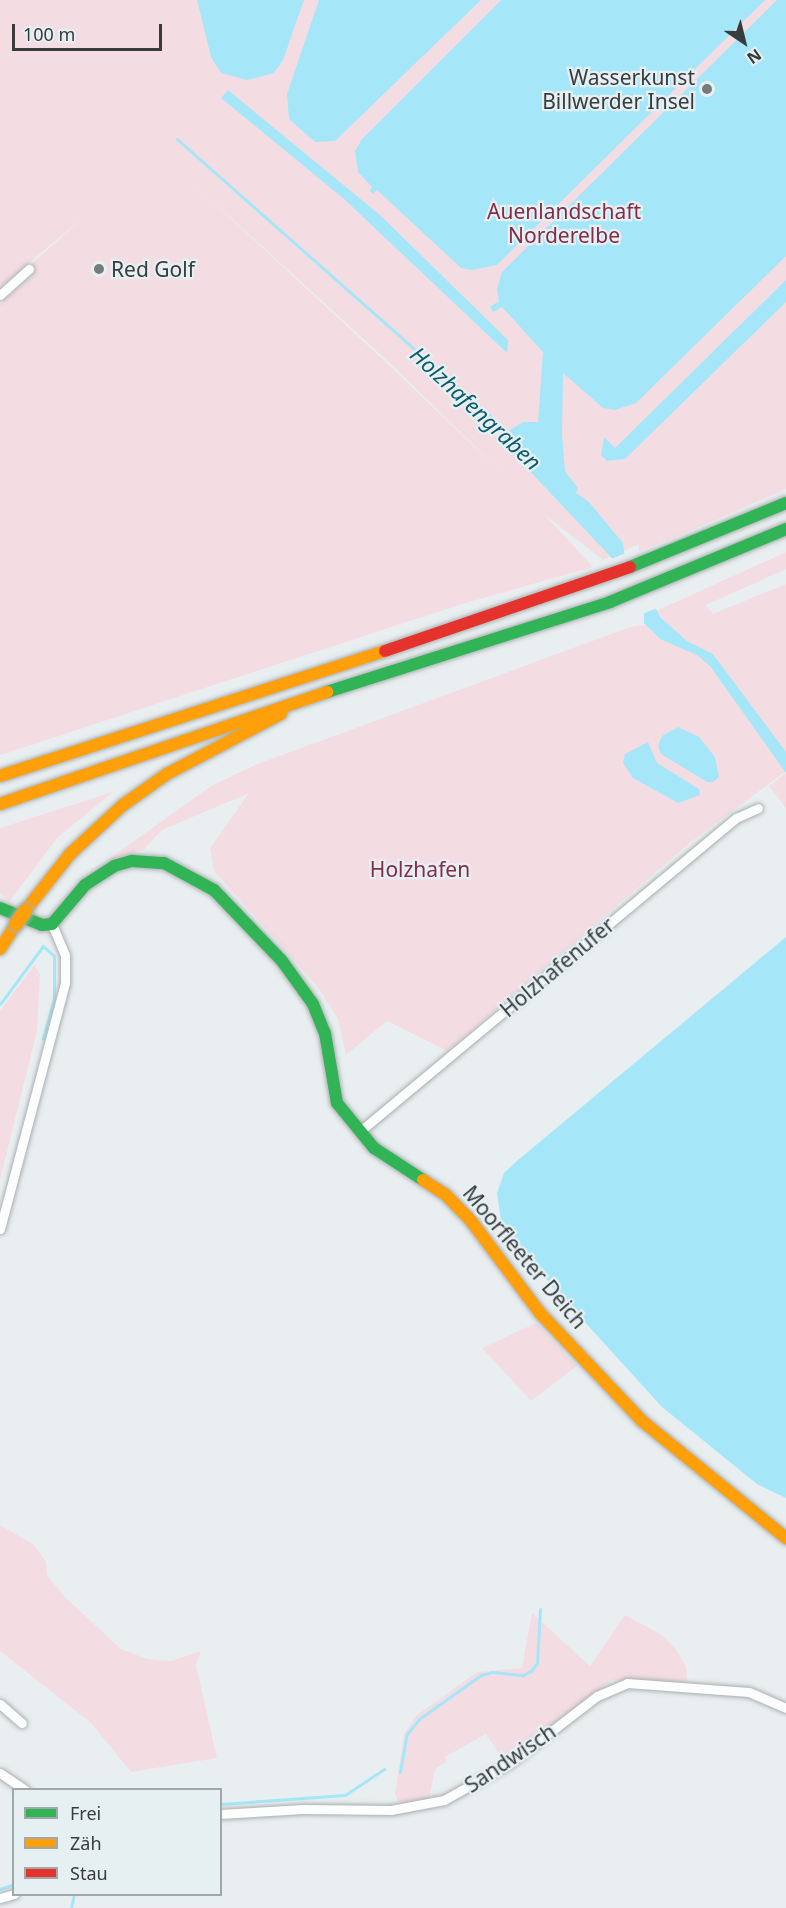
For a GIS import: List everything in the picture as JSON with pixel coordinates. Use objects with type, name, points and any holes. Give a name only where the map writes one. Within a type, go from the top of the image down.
[{"type":"main road","points":[[0,776],[618,573],[786,503]]},
{"type":"main road","points":[[0,804],[308,698],[654,586],[786,529]]},
{"type":"main road","points":[[0,949],[25,911],[70,854],[138,794],[191,760],[245,735],[308,698]]},
{"type":"main road","name":"Moorfleeter Deich","points":[[52,924],[85,885],[114,866],[132,861],[164,862],[214,890],[282,961],[313,1004],[328,1044],[333,1092],[359,1132],[392,1162],[432,1185],[457,1206],[540,1313],[642,1421],[687,1461],[786,1538]]},
{"type":"main road","points":[[0,908],[42,925],[52,924]]},
{"type":"street","points":[[0,295],[28,269]]},
{"type":"street","name":"Holzhafenufer","points":[[359,1132],[736,818],[758,808]]},
{"type":"street","points":[[0,1229],[65,983],[65,955],[52,924]]},
{"type":"street","name":"Sandwisch","points":[[222,1815],[303,1809],[391,1810],[444,1800],[483,1781],[597,1696],[627,1683],[749,1692],[786,1708]]},
{"type":"street","points":[[0,1704],[22,1723]]},
{"type":"street","points":[[0,1773],[22,1788]]},
{"type":"green space","name":"Auenlandschaft Norderelbe","points":[[0,0],[786,0],[786,489],[673,538],[639,551],[639,544],[603,560],[545,515],[593,567],[462,604],[0,755],[0,304],[34,275],[27,268],[83,218],[0,287]],"holes":[[[181,172],[394,367],[507,478]]]},
{"type":"green space","name":"Holzhafen","points":[[786,552],[786,569],[706,605],[713,614],[786,584],[786,771],[692,841],[447,1051],[387,1021],[346,1055],[338,1019],[318,987],[214,871],[210,848],[249,793],[162,830],[143,850],[106,861],[211,786],[255,765],[630,627],[665,622],[656,611]]},
{"type":"green space","points":[[786,773],[786,808],[769,786]]},
{"type":"green space","points":[[113,792],[58,837],[9,902],[0,893],[0,828]]},
{"type":"green space","points":[[34,965],[40,974],[37,1031],[0,1180],[0,1011]]},
{"type":"green space","points":[[536,1323],[577,1366],[531,1401],[482,1348]]},
{"type":"green space","points":[[0,1525],[34,1545],[46,1562],[47,1575],[64,1596],[121,1649],[147,1659],[171,1661],[201,1651],[196,1665],[217,1758],[131,1772],[91,1723],[0,1651]]},
{"type":"green space","points":[[532,1613],[590,1666],[625,1615],[662,1635],[676,1649],[686,1667],[687,1682],[612,1680],[503,1761],[486,1734],[445,1757],[446,1762],[435,1769],[429,1799],[404,1804],[398,1801],[395,1794],[404,1734],[416,1716],[477,1672],[522,1668]]},
{"type":"water","points":[[197,0],[304,0],[283,60],[274,73],[247,80],[221,73],[211,57]]},
{"type":"water","points":[[319,0],[481,0],[335,141],[315,142],[289,119],[287,94]]},
{"type":"water","points":[[501,0],[765,0],[497,265],[472,270],[461,268],[377,190],[373,194],[370,191],[372,187],[358,172],[355,151],[362,139]]},
{"type":"water","points":[[777,0],[786,0],[786,256],[636,403],[615,410],[603,408],[563,373],[562,435],[565,471],[578,488],[576,493],[588,501],[623,543],[624,552],[661,618],[687,641],[713,654],[786,752],[786,773],[710,666],[697,655],[660,639],[644,623],[644,614],[611,557],[502,442],[504,434],[523,422],[538,422],[543,352],[502,307],[493,312],[490,307],[499,301],[497,289],[502,272]]},
{"type":"water","points":[[228,90],[380,215],[508,340],[507,353],[344,199],[221,98]]},
{"type":"water","points":[[786,280],[786,302],[625,459],[607,461],[601,455],[604,437],[615,448]]},
{"type":"water","points":[[678,727],[699,737],[715,757],[719,777],[713,782],[707,782],[661,754],[658,746],[662,736]]},
{"type":"water","points":[[648,742],[657,763],[699,789],[700,795],[678,803],[633,778],[623,763],[625,754]]},
{"type":"water","points":[[786,937],[786,1498],[757,1484],[662,1407],[552,1286],[501,1221],[497,1193],[504,1173],[518,1160]]},
{"type":"pier","points":[[628,552],[657,608],[642,614],[611,559]]},
{"type":"waterway","name":"Holzhafengraben","points":[[177,139],[510,434]]},
{"type":"waterway","points":[[0,1004],[43,946],[54,956],[54,999],[43,1038]]},
{"type":"waterway","points":[[400,1772],[407,1734],[419,1719],[481,1675],[492,1672],[523,1675],[531,1671],[537,1663],[540,1609]]},
{"type":"waterway","points":[[222,1804],[345,1795],[384,1769]]},
{"type":"waterway","points":[[0,1889],[12,1885]]},
{"type":"waterway","points":[[71,1908],[74,1896]]},
{"type":"traffic: fast","points":[[630,567],[786,503]]},
{"type":"traffic: fast","points":[[327,692],[610,602],[786,529]]},
{"type":"traffic: fast","points":[[0,908],[42,925],[52,924],[85,885],[114,866],[132,861],[164,863],[214,890],[282,961],[313,1004],[325,1033],[337,1103],[374,1148],[423,1180]]},
{"type":"traffic: slow","points":[[0,776],[385,651]]},
{"type":"traffic: slow","points":[[0,804],[327,692]]},
{"type":"traffic: slow","points":[[25,911],[70,854],[123,805],[167,774],[281,714]]},
{"type":"traffic: slow","points":[[16,924],[25,911]]},
{"type":"traffic: slow","points":[[0,949],[16,924]]},
{"type":"traffic: slow","points":[[423,1180],[446,1195],[471,1221],[540,1313],[642,1421],[786,1538]]},
{"type":"traffic: jam","points":[[385,651],[630,567]]},
{"type":"place","name":"Wasserkunst Billwerder Insel","points":[[707,89]]},
{"type":"place","name":"Red Golf","points":[[99,269]]}]
